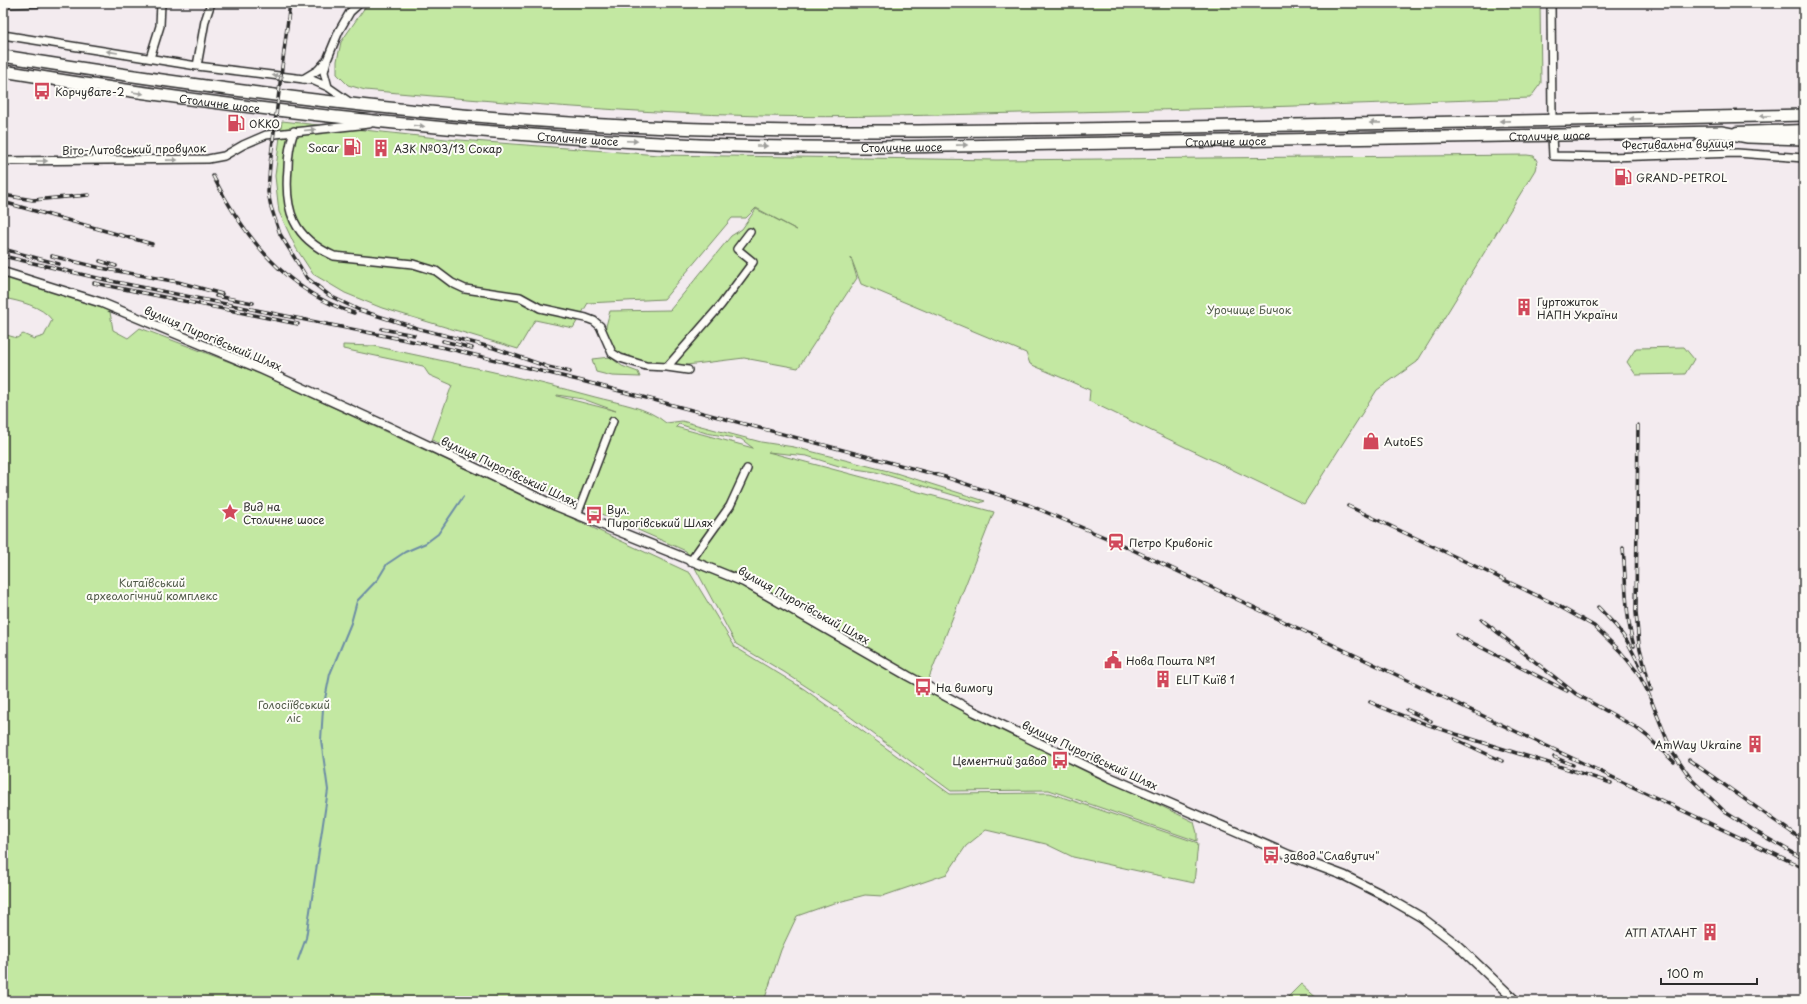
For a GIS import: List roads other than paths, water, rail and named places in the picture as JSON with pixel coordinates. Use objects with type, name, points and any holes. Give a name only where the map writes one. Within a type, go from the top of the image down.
[{"type":"highway","points":[[3,48],[18,58]]},
{"type":"highway","name":"Столичне шосе","points":[[3,56],[180,83],[352,104],[504,118],[616,126],[784,131],[1063,129],[1804,116]]},
{"type":"highway","name":"Столичне шосе","points":[[3,71],[178,99],[380,122],[503,133],[699,145],[882,146],[1721,132]]},
{"type":"highway","points":[[1721,132],[1748,137],[1804,139]]},
{"type":"main road","name":"Столичне шосе","points":[[1721,132],[1804,130]]},
{"type":"street","points":[[3,4],[38,3]]},
{"type":"street","points":[[150,58],[160,26],[161,3]]},
{"type":"street","points":[[197,66],[205,21],[211,3]]},
{"type":"street","points":[[328,87],[324,72],[327,60],[350,12],[360,3]]},
{"type":"street","points":[[1551,3],[1552,120]]},
{"type":"street","points":[[3,35],[197,66],[303,79],[328,87],[352,104]]},
{"type":"street","points":[[303,79],[318,70],[327,60]]},
{"type":"street","name":"Віто-Литовський провулок","points":[[3,161],[208,159],[224,156],[232,150],[256,138],[294,131],[380,122]]},
{"type":"street","points":[[294,131],[289,153],[287,175],[288,207],[292,218],[300,230],[324,251],[334,256],[413,264],[436,271],[452,283],[465,289],[520,297],[540,308],[586,318],[600,326],[612,353],[620,358],[646,366],[688,370]]},
{"type":"street","points":[[1686,154],[1709,133]]},
{"type":"street","name":"Фестивальна вулиця","points":[[1552,135],[1553,156],[1610,157],[1736,153],[1804,158]]},
{"type":"street","points":[[667,368],[722,305],[753,262],[737,249],[750,232]]},
{"type":"street","name":"вулиця Пирогівський Шлях","points":[[3,272],[102,303],[263,370],[577,515],[690,562],[744,582],[908,676],[975,712],[1109,777],[1289,855],[1345,876],[1383,895],[1421,917],[1455,943],[1516,1001]]},
{"type":"street","points":[[577,515],[613,421]]},
{"type":"street","points":[[690,562],[730,506],[747,469]]},
{"type":"waterway","points":[[298,960],[306,938],[328,790],[321,740],[323,709],[330,674],[351,623],[357,601],[378,579],[387,564],[405,552],[426,543],[438,534],[463,497]]},
{"type":"railway","points":[[290,3],[270,164],[268,192],[271,207],[280,234],[307,278],[330,296],[359,310],[420,329],[494,348],[548,367],[570,372]]},
{"type":"railway","points":[[213,176],[225,199],[239,220],[270,260],[288,277],[308,291],[330,304],[354,313]]},
{"type":"railway","points":[[3,195],[33,200],[89,195]]},
{"type":"railway","points":[[3,202],[152,244]]},
{"type":"railway","points":[[3,249],[59,264]]},
{"type":"railway","points":[[3,256],[106,280],[446,348],[582,381],[945,477],[1029,505],[1116,542],[1804,868]]},
{"type":"railway","points":[[52,256],[101,268],[178,282],[222,294]]},
{"type":"railway","points":[[100,261],[116,266]]},
{"type":"railway","points":[[94,283],[298,324]]},
{"type":"railway","points":[[216,296],[253,303]]},
{"type":"railway","points":[[382,329],[414,335]]},
{"type":"railway","points":[[443,341],[472,348]]},
{"type":"railway","points":[[1638,425],[1636,612],[1639,645],[1651,690]]},
{"type":"railway","points":[[1348,506],[1555,604],[1594,626],[1620,651],[1638,673],[1647,690],[1672,752],[1692,780]]},
{"type":"railway","points":[[1623,548],[1627,610],[1634,646]]},
{"type":"railway","points":[[1598,607],[1616,626],[1627,641],[1642,670]]},
{"type":"railway","points":[[1482,620],[1576,694],[1635,727],[1647,736],[1674,762]]},
{"type":"railway","points":[[1457,635],[1567,691]]},
{"type":"railway","points":[[1370,702],[1425,724],[1611,783]]},
{"type":"railway","points":[[1407,710],[1431,721]]},
{"type":"railway","points":[[1455,739],[1502,761]]},
{"type":"railway","points":[[1554,757],[1573,765]]},
{"type":"railway","points":[[1689,760],[1804,841]]},
{"type":"railway","points":[[1688,776],[1725,812],[1804,859]]},
{"type":"place","name":"Корчувате-2","points":[[42,91]]},
{"type":"place","name":"ОККО","points":[[236,123]]},
{"type":"place","name":"Socar","points":[[352,147]]},
{"type":"place","name":"АЗК №03/13 Сокар","points":[[381,148]]},
{"type":"place","name":"GRAND-PETROL","points":[[1623,177]]},
{"type":"place","name":"Гуртожиток НАПН України","points":[[1524,307]]},
{"type":"place","name":"AutoES","points":[[1371,441]]},
{"type":"place","name":"Вид на Столичне шосе","points":[[230,512]]},
{"type":"place","name":"Вул. Пирогівський Шлях","points":[[594,515]]},
{"type":"place","name":"Петро Кривоніс","points":[[1116,542]]},
{"type":"place","name":"Нова Пошта №1","points":[[1113,660]]},
{"type":"place","name":"ELIT Київ 1","points":[[1163,679]]},
{"type":"place","name":"На вимогу","points":[[923,687]]},
{"type":"place","name":"AmWay Ukraine","points":[[1755,744]]},
{"type":"place","name":"Цементний завод","points":[[1060,760]]},
{"type":"place","name":"завод \"Славутич\"","points":[[1271,855]]},
{"type":"place","name":"АТП АТЛАНТ","points":[[1710,932]]},
{"type":"park label","name":"Урочище Бичок","points":[[1249,309]]},
{"type":"park label","name":"Китаївський археологічний комплекс","points":[[152,588]]},
{"type":"park label","name":"Голосіївський ліс","points":[[294,710]]}]
